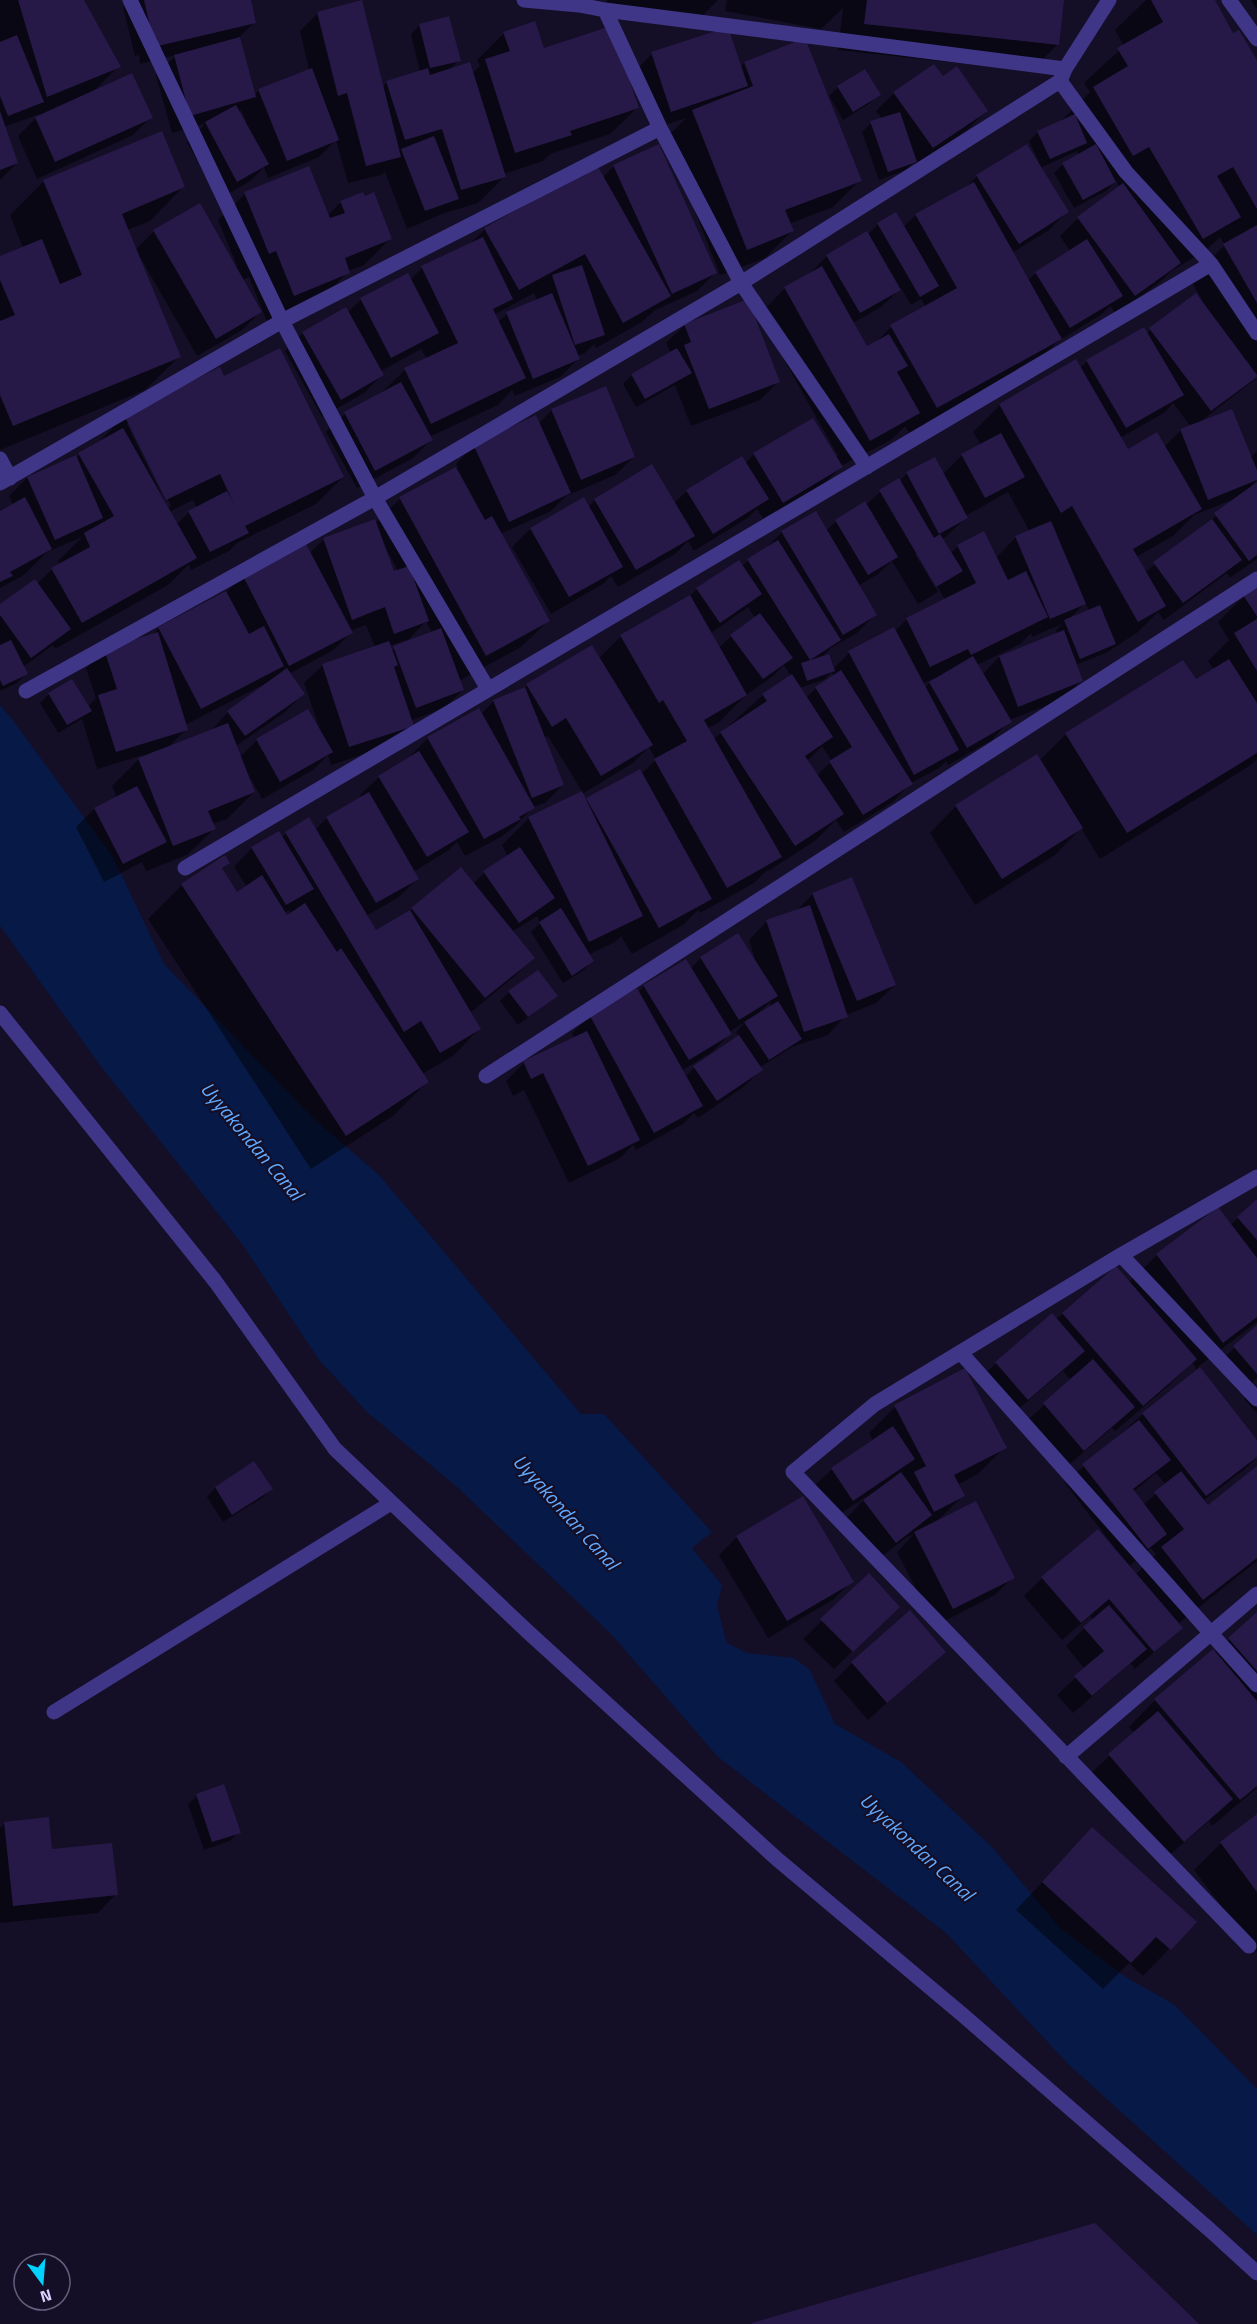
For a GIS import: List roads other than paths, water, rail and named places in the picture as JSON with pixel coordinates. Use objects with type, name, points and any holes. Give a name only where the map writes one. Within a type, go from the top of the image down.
[{"type":"street","points":[[130,0],[282,321],[375,498],[488,689]]},
{"type":"street","points":[[524,0],[579,2],[605,10],[1062,75],[1126,172],[1211,264],[1257,333]]},
{"type":"street","points":[[26,691],[375,498],[741,283],[1062,75],[1109,0]]},
{"type":"street","points":[[1229,0],[1255,30]]},
{"type":"street","points":[[605,10],[660,128],[741,283],[867,467]]},
{"type":"street","points":[[0,459],[5,480],[282,321],[660,128]]},
{"type":"street","points":[[185,868],[1211,264]]},
{"type":"street","points":[[486,1076],[1257,579]]},
{"type":"street","points":[[0,1013],[215,1281],[335,1449],[527,1631],[777,1859],[964,2016],[1202,2222],[1257,2273]]},
{"type":"street","points":[[1250,1946],[793,1472],[875,1404],[1121,1255],[1257,1177]]},
{"type":"street","points":[[1121,1255],[1257,1399]]},
{"type":"street","points":[[961,1353],[1257,1685]]},
{"type":"street","points":[[54,1712],[391,1503]]},
{"type":"street","points":[[1066,1757],[1257,1594]]},
{"type":"water","name":"Uyyakondan Canal","points":[[0,705],[113,857],[164,964],[314,1119],[379,1175],[581,1414],[604,1414],[712,1532],[692,1548],[722,1585],[717,1606],[727,1643],[747,1653],[794,1658],[810,1670],[835,1724],[901,1762],[992,1847],[1060,1928],[1124,1976],[1175,2005],[1257,2089],[1257,2235],[1068,2064],[946,1933],[718,1757],[612,1635],[457,1487],[368,1413],[319,1360],[242,1244],[102,1068],[0,926]]}]
